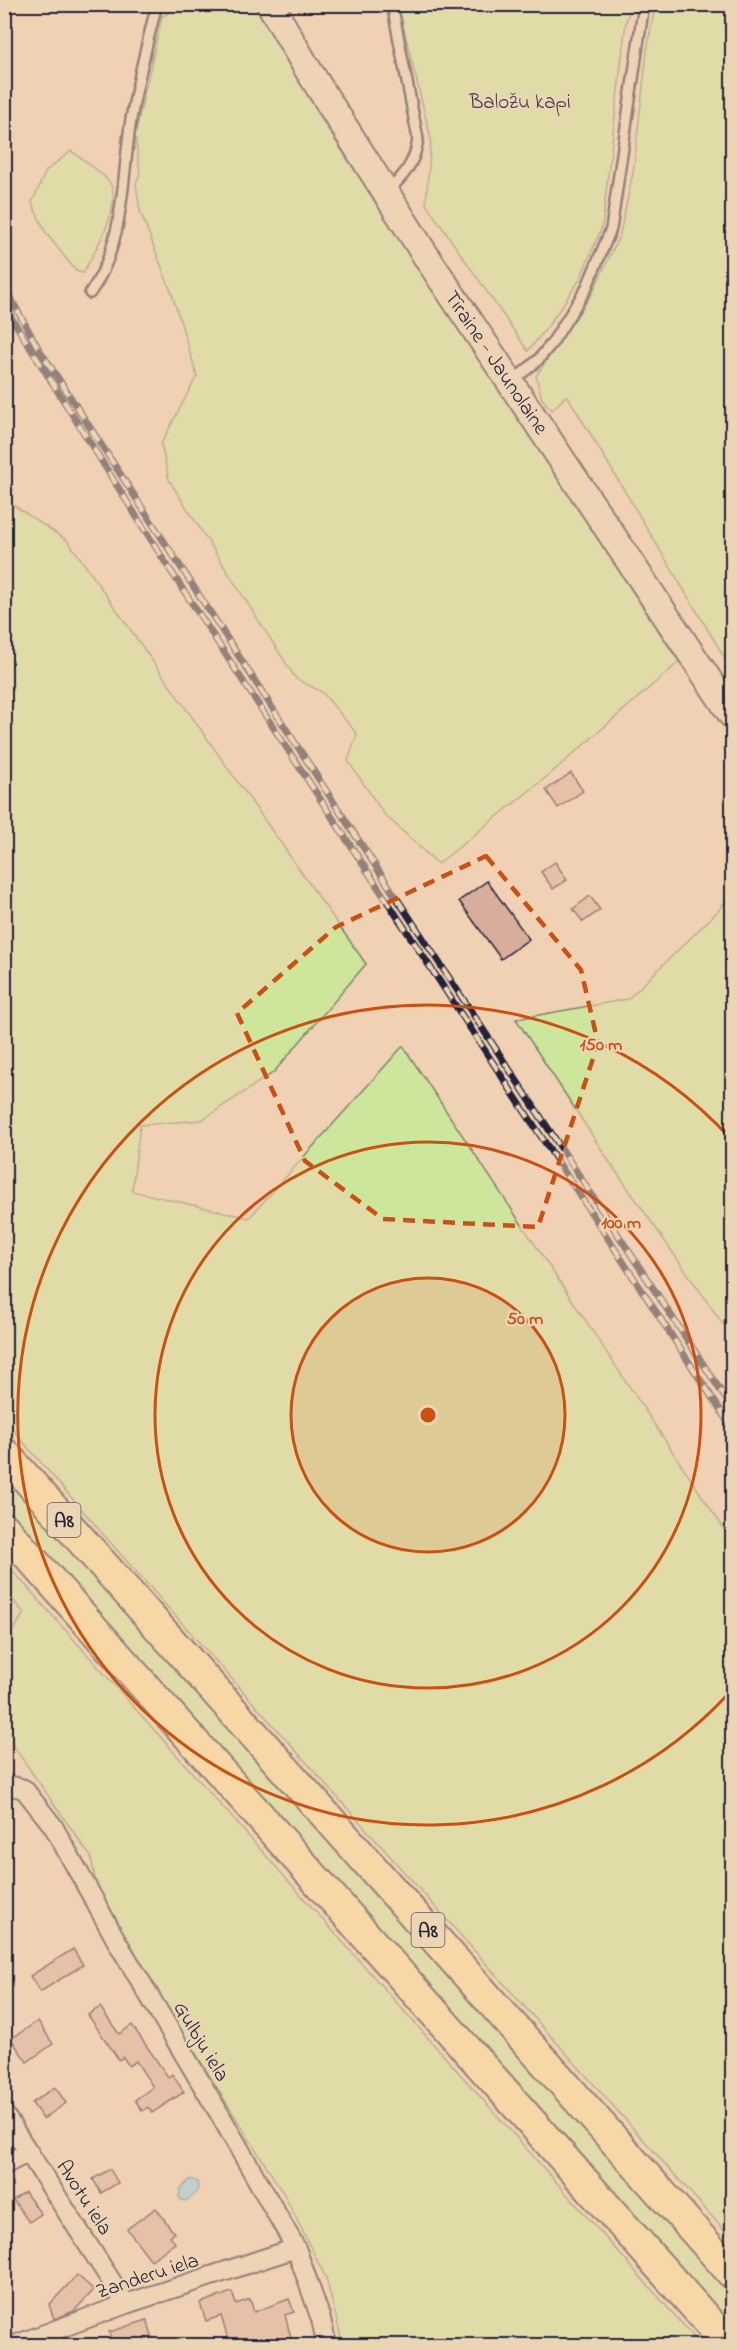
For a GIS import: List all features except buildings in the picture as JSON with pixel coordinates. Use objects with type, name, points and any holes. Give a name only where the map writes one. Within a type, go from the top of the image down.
[{"type":"highway","name":"A8","points":[[4,1453],[732,2273]]},
{"type":"highway","name":"A8","points":[[4,1528],[730,2346]]},
{"type":"main road","name":"Tīraine - Jaunolaine","points":[[270,4],[386,192],[510,383],[732,715]]},
{"type":"street","name":"Gulbju iela","points":[[4,1784],[24,1789],[53,1826],[118,1945],[297,2248],[321,2319],[327,2346]]},
{"type":"street","name":"Avotu iela","points":[[4,2114],[126,2304]]},
{"type":"street","points":[[4,2162],[6,2164],[29,2152]]},
{"type":"street","name":"Zanderu iela","points":[[12,2346],[126,2304],[297,2248]]},
{"type":"lane","points":[[90,293],[100,279],[114,239],[131,124],[157,4]]},
{"type":"lane","points":[[386,192],[404,176],[415,157],[418,139],[392,4]]},
{"type":"lane","points":[[510,383],[529,368],[552,343],[586,289],[611,229],[644,4]]},
{"type":"highlighted area","points":[[486,856],[581,970],[598,1043],[538,1227],[383,1219],[305,1161],[237,1013],[336,927]]},
{"type":"green space","points":[[170,5],[256,5],[325,125],[679,662],[549,775],[438,864],[384,814],[348,761],[357,734],[322,692],[296,679],[169,480],[161,444],[197,376],[172,294],[140,211],[136,183],[140,173],[135,135],[162,16],[167,14]]},
{"type":"green space","name":"Baložu kapi","points":[[398,5],[631,5],[626,22],[602,227],[579,281],[528,351],[426,204],[431,139]]},
{"type":"green space","points":[[655,5],[732,5],[732,670],[567,395],[552,410],[542,399],[536,376],[592,294],[620,234],[633,173],[647,51]]},
{"type":"green space","points":[[71,151],[104,176],[111,185],[113,194],[110,217],[83,273],[76,271],[46,233],[32,203],[46,171]]},
{"type":"green space","points":[[4,499],[68,541],[366,964],[274,1072],[202,1120],[140,1125],[132,1191],[249,1218],[403,1046],[732,1541],[732,2239],[122,1556],[5,1421]]},
{"type":"green space","points":[[732,890],[732,1337],[613,1167],[516,1019],[628,999],[720,909]]},
{"type":"green space","points":[[4,1474],[732,2295],[732,2325],[5,1508]]},
{"type":"green space","points":[[4,1561],[701,2345],[343,2345],[326,2278],[285,2196],[146,1974],[101,1909],[91,1857],[5,1734],[5,1644],[24,1613],[5,1591]]},
{"type":"water","points":[[190,2179],[197,2181],[197,2191],[191,2198],[184,2201],[179,2198],[180,2189]]},
{"type":"railway","points":[[4,286],[37,346],[732,1408]]},
{"type":"railway","points":[[4,306],[167,565],[732,1428]]}]
